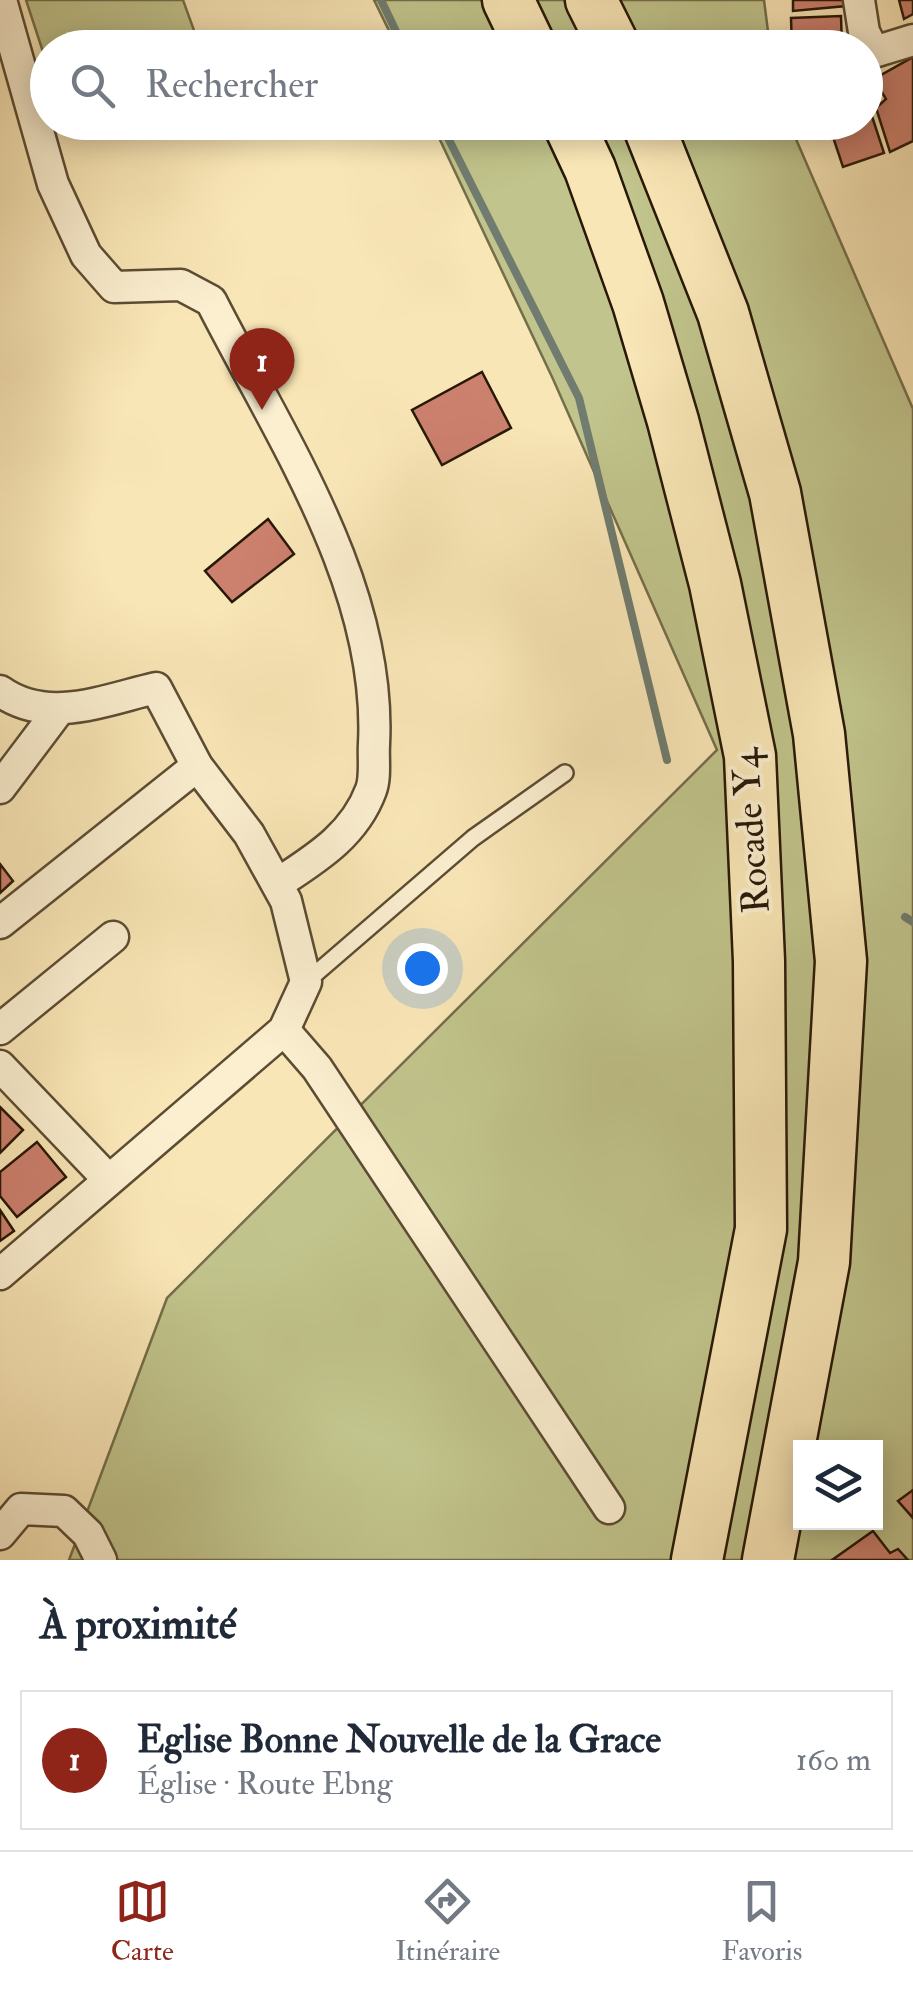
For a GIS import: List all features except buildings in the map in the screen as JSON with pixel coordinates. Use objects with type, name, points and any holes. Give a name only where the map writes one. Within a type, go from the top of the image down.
[{"type":"highway","points":[[508,0],[522,30]]},
{"type":"highway","points":[[591,0],[605,30]]},
{"type":"highway","name":"Rocade Y4","points":[[576,140],[638,303],[673,421],[714,584],[750,756],[759,961],[762,1229],[698,1560]]},
{"type":"highway","name":"Rocade Y4","points":[[654,140],[723,314],[775,492],[819,734],[841,961],[824,1262],[768,1560]]},
{"type":"street","points":[[0,0],[30,106]]},
{"type":"street","points":[[859,0],[864,30]]},
{"type":"street","points":[[883,49],[913,40]]},
{"type":"street","points":[[40,140],[52,184],[86,255],[114,288],[181,285],[211,301],[342,561],[370,654],[375,723],[372,788],[338,844],[277,884]]},
{"type":"street","points":[[0,691],[13,700],[58,711],[156,688],[197,766],[249,834],[286,901],[306,982],[284,1030],[107,1178],[0,1274]]},
{"type":"street","points":[[0,788],[58,711]]},
{"type":"street","points":[[0,924],[197,766]]},
{"type":"street","points":[[0,1029],[113,937]]},
{"type":"street","points":[[284,1030],[317,1068],[609,1508]]},
{"type":"street","points":[[0,1066],[107,1178]]},
{"type":"street","points":[[0,1534],[21,1509],[64,1511],[88,1534],[101,1560]]},
{"type":"lane","points":[[306,982],[473,838],[565,773]]},
{"type":"green space","points":[[26,0],[183,0],[194,30],[36,30]]},
{"type":"green space","points":[[374,0],[764,0],[768,30],[389,30]]},
{"type":"green space","points":[[440,140],[796,140],[913,409],[913,1560],[69,1560],[167,1298],[717,750],[553,379]]},
{"type":"waterway","points":[[381,0],[395,30]]},
{"type":"waterway","points":[[449,140],[579,398],[667,760]]},
{"type":"waterway","points":[[905,917],[913,922]]},
{"type":"place","name":"Eglise Bonne Nouvelle de la Grace","points":[[262,410]]}]
